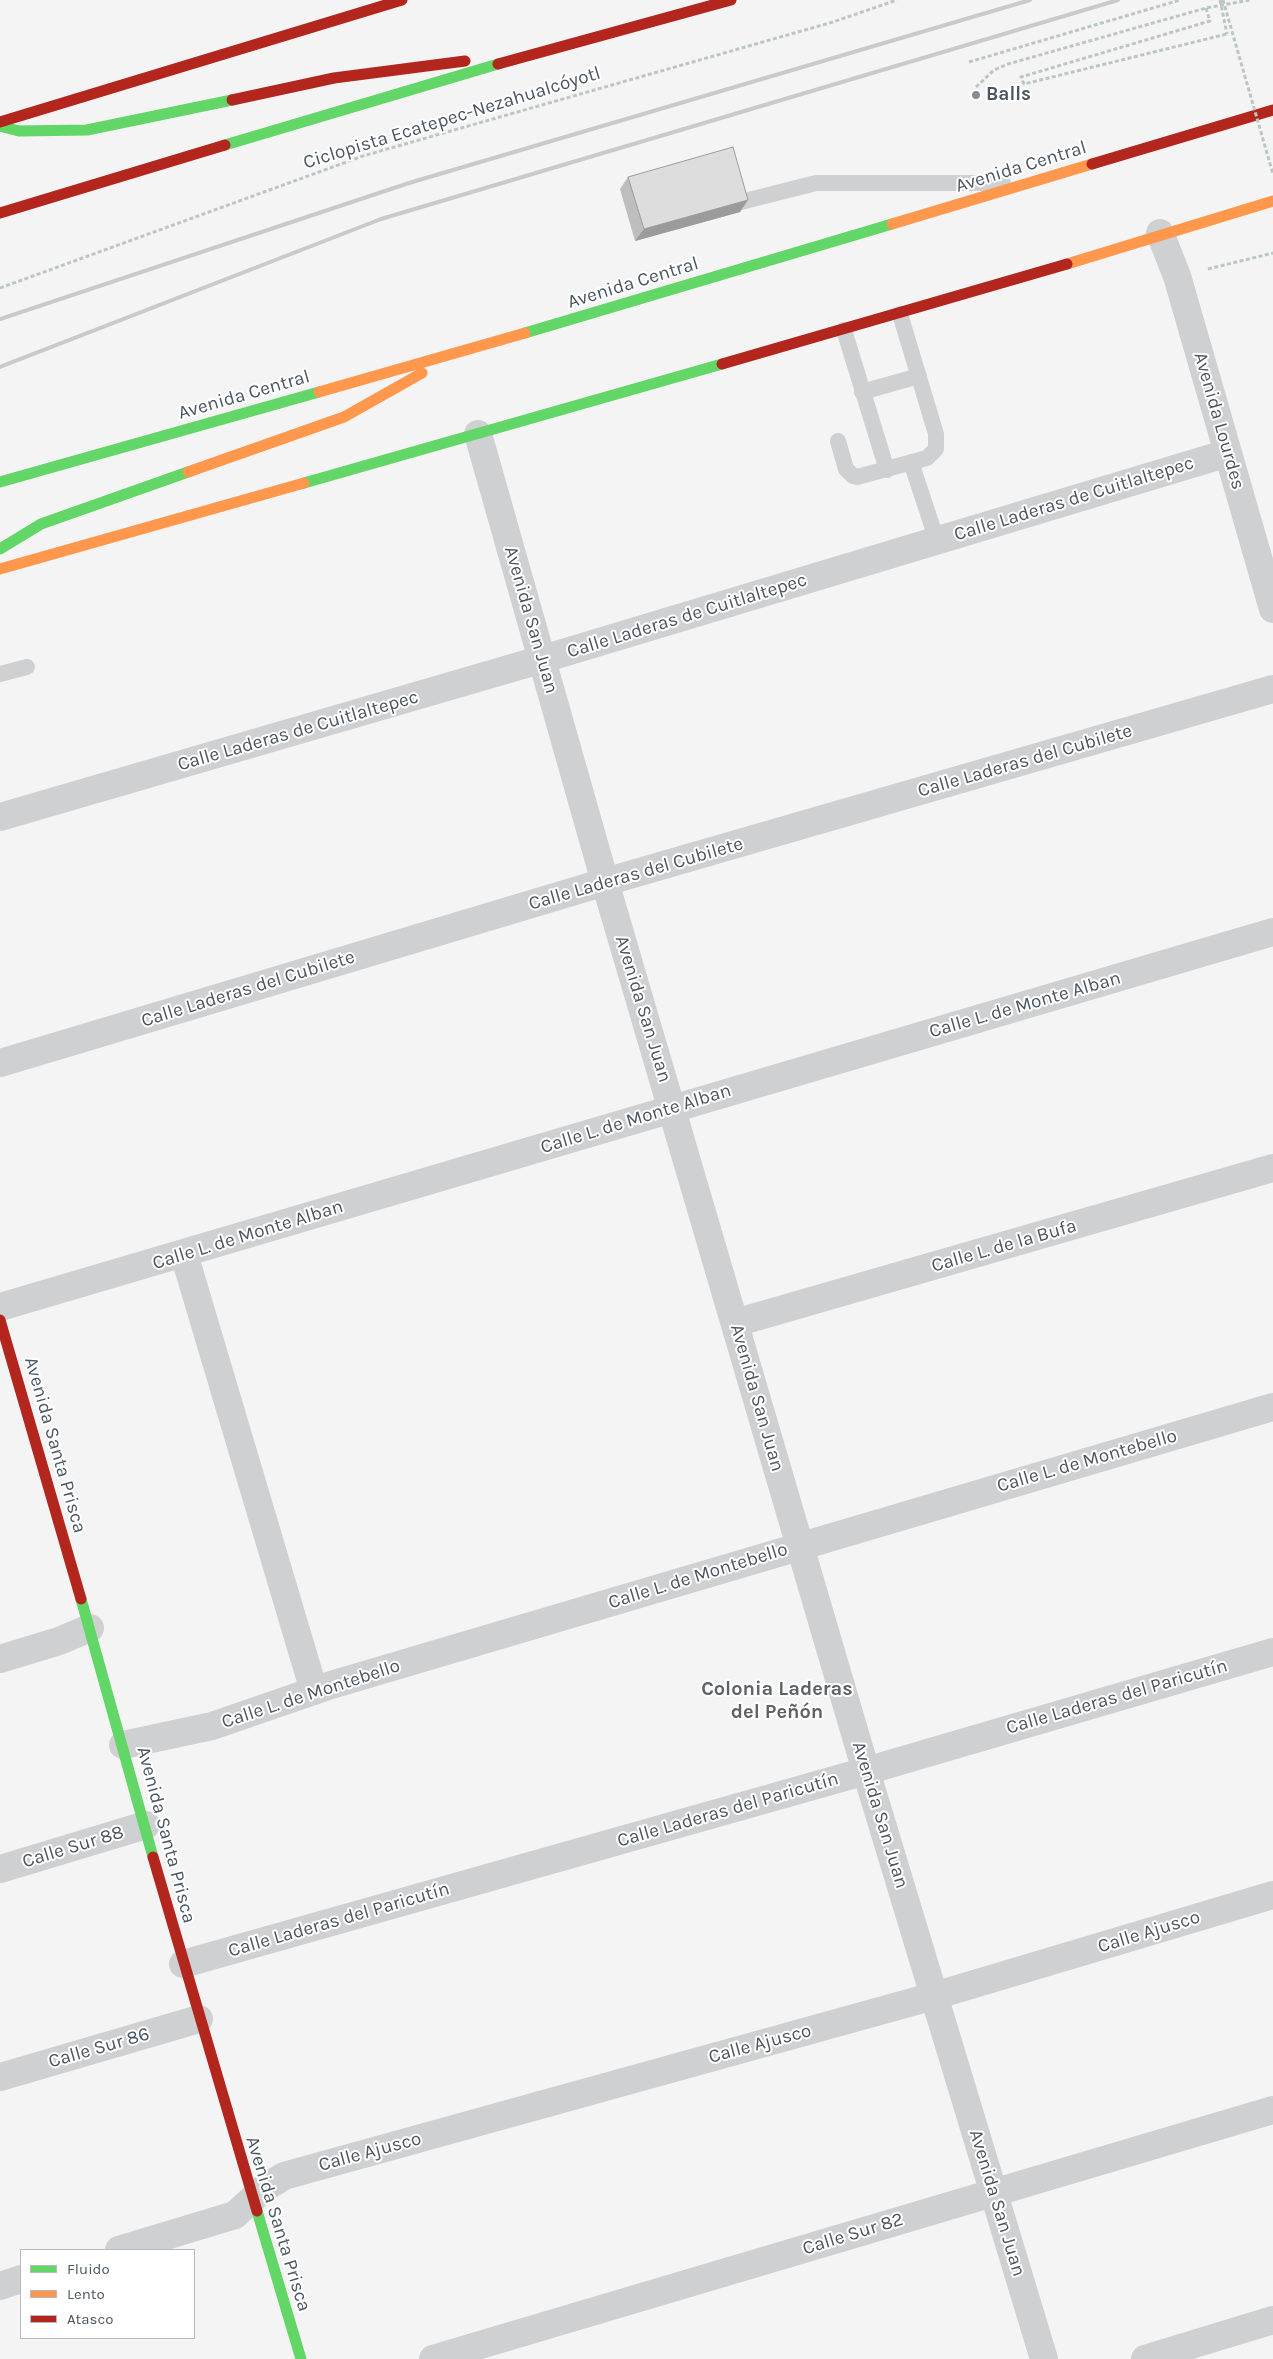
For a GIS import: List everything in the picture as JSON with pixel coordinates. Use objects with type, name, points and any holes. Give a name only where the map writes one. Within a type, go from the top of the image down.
[{"type":"main road","points":[[0,122],[402,0]]},
{"type":"main road","points":[[0,213],[524,56],[731,0]]},
{"type":"main road","points":[[0,126],[20,131],[88,130],[334,78],[414,66],[524,56]]},
{"type":"main road","name":"Avenida Central","points":[[0,482],[446,357],[1273,110]]},
{"type":"main road","points":[[0,569],[900,314],[1273,200]]},
{"type":"main road","points":[[0,549],[41,524],[344,417],[406,384],[446,357]]},
{"type":"main road","name":"Avenida Santa Prisca","points":[[0,1320],[124,1744],[183,1964],[301,2359]]},
{"type":"street","name":"Avenida Lourdes","points":[[1160,233],[1177,276],[1273,609]]},
{"type":"street","name":"Avenida San Juan","points":[[478,434],[605,882],[866,1771],[1044,2359]]},
{"type":"street","name":"Calle Laderas de Cuitlaltepec","points":[[0,817],[543,659],[1228,453]]},
{"type":"street","name":"Calle Laderas del Cubilete","points":[[0,1064],[605,882],[1273,689]]},
{"type":"street","name":"Calle L. de Monte Alban","points":[[0,1307],[1273,932]]},
{"type":"street","name":"Calle L. de la Bufa","points":[[735,1323],[1273,1168]]},
{"type":"street","points":[[184,1254],[314,1691]]},
{"type":"street","name":"Calle L. de Montebello","points":[[124,1744],[212,1726],[314,1691],[1273,1407]]},
{"type":"street","points":[[0,1660],[59,1641],[90,1628]]},
{"type":"street","name":"Calle Laderas del Paricutín","points":[[183,1964],[866,1771],[1273,1652]]},
{"type":"street","name":"Calle Sur 88","points":[[0,1869],[146,1825]]},
{"type":"street","name":"Calle Ajusco","points":[[122,2249],[227,2218],[245,2208],[263,2189],[284,2176],[934,1996],[1273,1895]]},
{"type":"street","name":"Calle Sur 86","points":[[0,2077],[199,2019]]},
{"type":"street","name":"Calle Sur 82","points":[[433,2359],[1273,2110]]},
{"type":"street","points":[[0,2286],[20,2279]]},
{"type":"street","points":[[1145,2359],[1273,2320]]},
{"type":"lane","points":[[737,202],[816,182],[1028,183]]},
{"type":"lane","points":[[838,440],[846,469],[853,476],[863,476],[912,462],[932,454],[938,444],[900,314]]},
{"type":"lane","points":[[844,330],[887,470]]},
{"type":"lane","points":[[862,392],[919,376]]},
{"type":"lane","points":[[912,462],[937,541]]},
{"type":"lane","points":[[0,674],[27,667]]},
{"type":"path","name":"Ciclopista Ecatepec-Nezahualcóyotl","points":[[0,288],[363,156],[832,22],[897,0]]},
{"type":"path","points":[[968,62],[1180,0]]},
{"type":"path","points":[[1206,8],[1210,21],[1021,77],[1024,84],[1227,34],[1222,0]]},
{"type":"path","points":[[1222,0],[1273,174]]},
{"type":"path","points":[[976,87],[994,70],[1008,64],[1206,8],[1250,0]]},
{"type":"path","points":[[1216,267],[1273,253]]},
{"type":"building","points":[[733,147],[748,200],[644,229],[628,177]]},
{"type":"railway","points":[[0,319],[409,183],[1030,0]]},
{"type":"railway","points":[[0,367],[381,219],[1118,0]]},
{"type":"traffic: fast","points":[[225,145],[498,64]]},
{"type":"traffic: fast","points":[[0,126],[19,131],[87,130],[232,100]]},
{"type":"traffic: fast","points":[[525,333],[892,224]]},
{"type":"traffic: fast","points":[[304,483],[722,364]]},
{"type":"traffic: fast","points":[[0,482],[319,392]]},
{"type":"traffic: fast","points":[[0,549],[41,524],[188,472]]},
{"type":"traffic: fast","points":[[81,1599],[153,1857]]},
{"type":"traffic: fast","points":[[257,2211],[301,2359]]},
{"type":"traffic: slow","points":[[892,224],[1092,164]]},
{"type":"traffic: slow","points":[[1067,264],[1273,201]]},
{"type":"traffic: slow","points":[[319,392],[525,333]]},
{"type":"traffic: slow","points":[[188,472],[344,417],[422,373]]},
{"type":"traffic: slow","points":[[0,569],[304,483]]},
{"type":"traffic: jam","points":[[0,122],[402,0]]},
{"type":"traffic: jam","points":[[498,64],[731,0]]},
{"type":"traffic: jam","points":[[232,100],[334,78],[465,61]]},
{"type":"traffic: jam","points":[[1092,164],[1273,110]]},
{"type":"traffic: jam","points":[[0,213],[225,145]]},
{"type":"traffic: jam","points":[[722,364],[1067,264]]},
{"type":"traffic: jam","points":[[0,1320],[81,1599]]},
{"type":"traffic: jam","points":[[153,1857],[257,2211]]},
{"type":"place","name":"Balls","points":[[976,95]]},
{"type":"district","name":"Colonia Laderas del Peñón","points":[[777,1700]]}]
